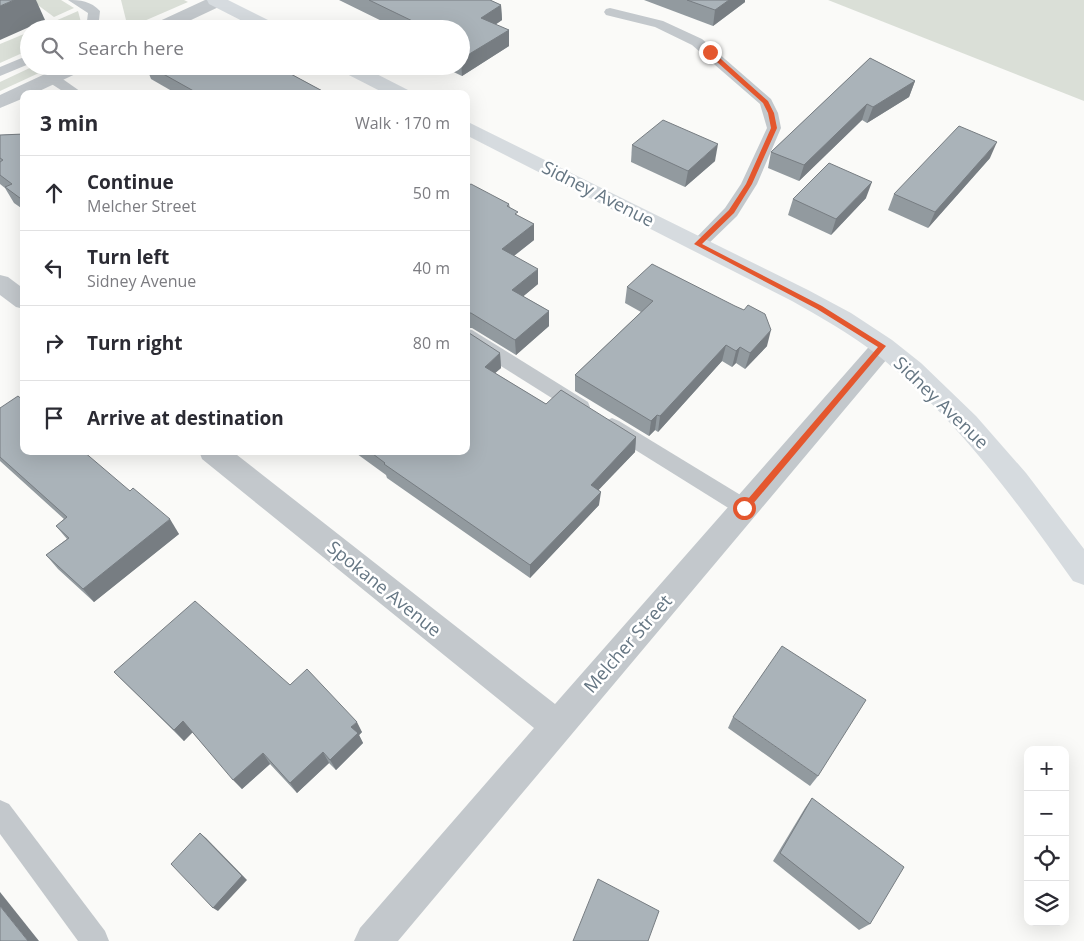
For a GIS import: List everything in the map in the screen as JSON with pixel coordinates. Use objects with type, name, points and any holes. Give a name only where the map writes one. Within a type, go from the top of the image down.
[{"type":"main road","points":[[217,0],[255,20]]},
{"type":"main road","points":[[363,75],[392,90]]},
{"type":"main road","name":"Sidney Avenue","points":[[470,129],[820,307],[883,346],[970,427],[1034,503],[1084,572]]},
{"type":"street","points":[[176,20],[217,0]]},
{"type":"street","points":[[26,90],[58,75]]},
{"type":"street","points":[[0,102],[20,93]]},
{"type":"street","points":[[0,282],[20,299]]},
{"type":"street","name":"Melcher Street","points":[[373,941],[883,346]]},
{"type":"street","name":"Spokane Avenue","points":[[217,455],[557,726]]},
{"type":"lane","points":[[74,0],[94,11],[93,20]]},
{"type":"lane","points":[[610,12],[659,24],[697,42],[766,102],[771,113],[774,128],[749,184],[731,212],[698,244]]},
{"type":"lane","points":[[0,72],[20,63]]},
{"type":"lane","points":[[52,78],[71,90]]},
{"type":"lane","points":[[470,337],[744,508]]},
{"type":"lane","points":[[0,814],[95,941]]},
{"type":"shaded area","points":[[31,0],[61,0],[74,8],[54,17]]},
{"type":"shaded area","points":[[121,0],[184,0],[188,2],[146,20],[126,20]]},
{"type":"shaded area","points":[[828,0],[1084,0],[1084,101]]},
{"type":"shaded area","points":[[78,11],[80,20],[58,20]]},
{"type":"shaded area","points":[[20,36],[20,54],[0,63],[0,44]]},
{"type":"shaded area","points":[[20,73],[20,75],[35,75],[0,91],[0,82]]},
{"type":"building","points":[[0,0],[14,0],[0,6]]},
{"type":"building","points":[[369,0],[490,0],[501,5],[481,18],[509,30],[470,54],[470,20],[410,20]]},
{"type":"building","points":[[687,0],[729,0],[715,10]]},
{"type":"building","points":[[870,58],[915,81],[873,107],[867,104],[804,165],[771,152]]},
{"type":"building","points":[[165,75],[293,75],[321,90],[192,90]]},
{"type":"building","points":[[663,120],[718,144],[688,171],[632,145]]},
{"type":"building","points":[[959,126],[997,142],[935,212],[894,194]]},
{"type":"building","points":[[20,134],[20,198],[5,187],[12,184],[0,175],[0,162],[3,160],[0,158],[0,135]]},
{"type":"building","points":[[829,163],[872,182],[836,219],[793,199]]},
{"type":"building","points":[[471,184],[509,204],[507,206],[518,212],[515,214],[534,224],[502,249],[538,269],[512,290],[549,311],[515,340],[471,313]]},
{"type":"building","points":[[652,264],[744,310],[748,305],[765,314],[771,330],[750,353],[740,347],[736,351],[726,345],[660,416],[657,415],[651,421],[575,375],[653,301],[627,287]]},
{"type":"building","points":[[470,334],[500,353],[485,367],[546,404],[561,390],[636,437],[591,485],[601,492],[530,565],[374,455],[470,455]]},
{"type":"building","points":[[18,396],[20,398],[20,455],[88,455],[130,491],[133,488],[170,519],[83,589],[46,555],[69,538],[56,526],[67,517],[0,457],[0,408]]},
{"type":"building","points":[[195,601],[290,685],[307,669],[357,722],[351,727],[358,733],[330,760],[323,752],[290,783],[263,753],[233,780],[183,721],[174,730],[114,672]]},
{"type":"building","points":[[782,646],[866,700],[818,776],[733,717]]},
{"type":"building","points":[[812,798],[904,867],[870,924],[780,853]]},
{"type":"building","points":[[200,833],[242,876],[213,908],[171,864]]},
{"type":"building","points":[[598,879],[659,911],[648,941],[573,941]]},
{"type":"building","points":[[0,906],[28,941],[0,941]]},
{"type":"route","points":[[710,52],[766,102],[771,113],[774,128],[749,184],[731,212],[698,244],[820,307],[883,346],[744,508]]}]
